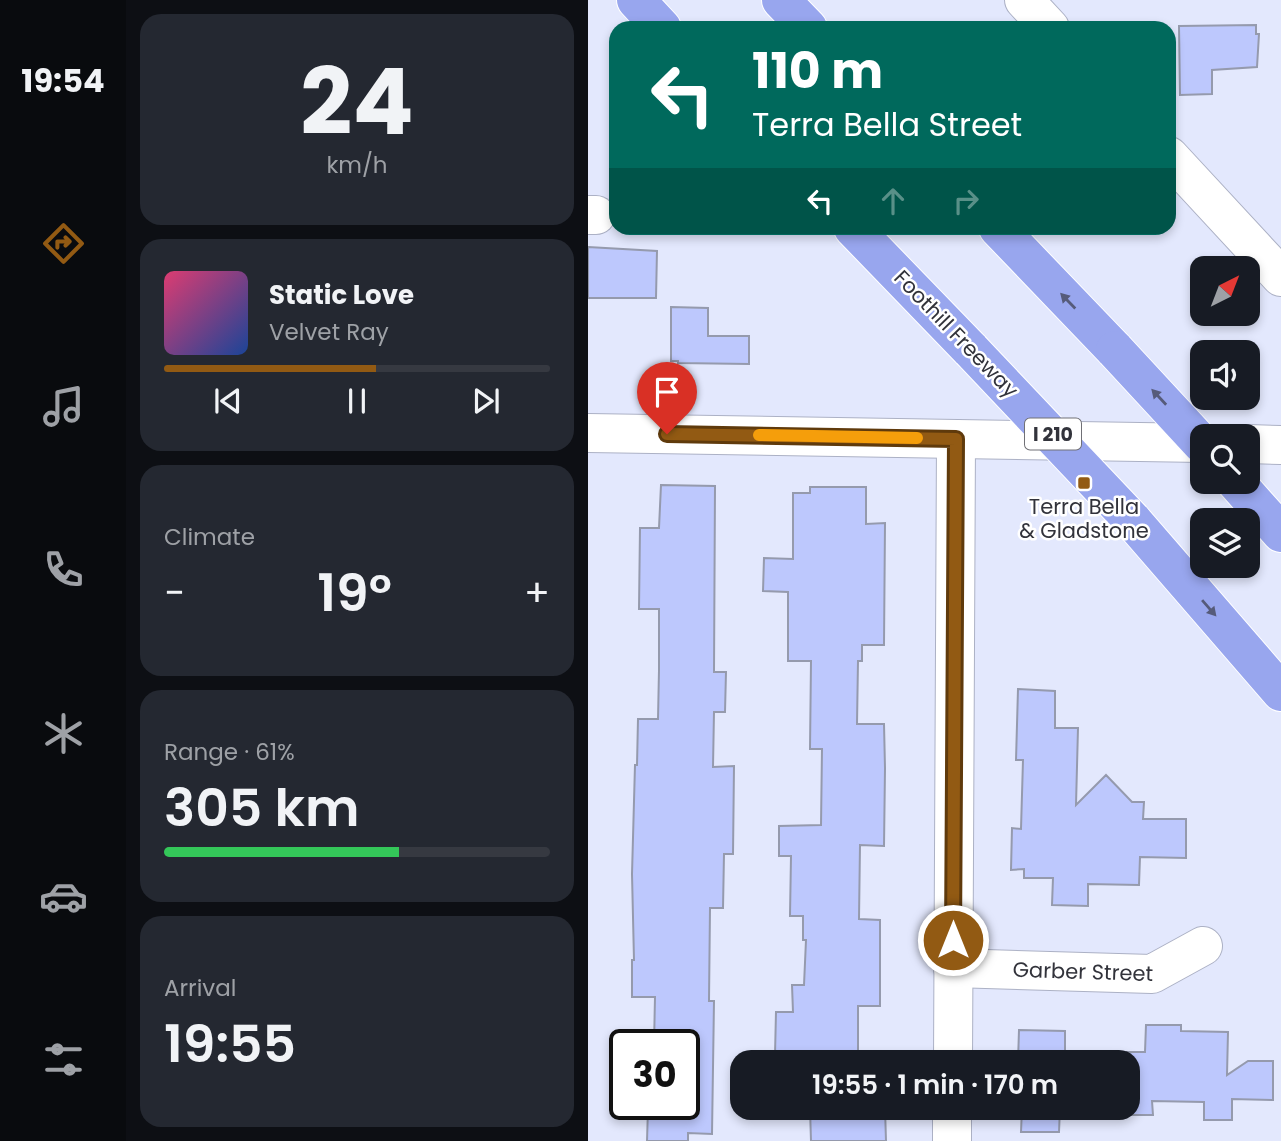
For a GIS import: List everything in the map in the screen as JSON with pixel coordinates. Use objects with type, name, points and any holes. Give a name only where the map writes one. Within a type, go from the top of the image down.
[{"type":"highway","points":[[636,0],[656,21]]},
{"type":"highway","points":[[781,0],[801,21]]},
{"type":"highway","name":"Foothill Freeway","points":[[860,235],[1132,520],[1281,692]]},
{"type":"highway","points":[[1005,235],[1190,430]]},
{"type":"highway","points":[[1247,494],[1277,528]]},
{"type":"street","points":[[1024,0],[1044,21]]},
{"type":"street","points":[[1176,164],[1281,276]]},
{"type":"street","points":[[588,433],[1190,443]]},
{"type":"street","points":[[953,1050],[956,439]]},
{"type":"street","points":[[1260,444],[1281,445]]},
{"type":"street","name":"Garber Street","points":[[953,968],[1152,974],[1203,946]]},
{"type":"street","points":[[952,1141],[953,1120]]},
{"type":"building","points":[[1256,25],[1256,34],[1259,34],[1257,67],[1212,70],[1212,94],[1180,95],[1179,26]]},
{"type":"building","points":[[588,247],[657,251],[656,298],[588,298]]},
{"type":"building","points":[[671,307],[708,308],[708,336],[749,336],[749,364],[671,361]]},
{"type":"building","points":[[661,485],[715,486],[714,672],[726,672],[725,712],[714,712],[713,767],[734,766],[733,854],[724,854],[723,908],[710,908],[709,1001],[714,1001],[712,1134],[688,1133],[688,1141],[647,1141],[648,1120],[700,1120],[700,1029],[654,1029],[655,997],[632,997],[632,874],[638,719],[658,719],[659,670],[659,609],[639,609],[640,528],[659,528]]},
{"type":"building","points":[[810,487],[866,487],[866,524],[885,523],[884,645],[862,645],[862,661],[858,661],[857,724],[884,724],[885,768],[884,846],[860,845],[859,919],[880,920],[880,1006],[858,1006],[858,1050],[775,1050],[776,1012],[793,1012],[792,985],[804,985],[806,940],[803,940],[803,916],[790,916],[791,856],[779,856],[779,826],[821,825],[822,749],[810,749],[811,661],[788,661],[788,592],[763,591],[764,558],[793,559],[793,493],[810,493]]},
{"type":"building","points":[[1018,689],[1055,691],[1055,728],[1078,728],[1076,805],[1106,775],[1132,802],[1144,802],[1143,819],[1186,819],[1186,858],[1140,857],[1139,885],[1088,884],[1088,906],[1052,905],[1053,878],[1024,878],[1024,869],[1011,870],[1012,828],[1021,829],[1023,760],[1016,760]]},
{"type":"building","points":[[1146,1025],[1181,1025],[1181,1031],[1228,1032],[1227,1075],[1248,1061],[1273,1061],[1273,1100],[1232,1099],[1232,1120],[1204,1120],[1204,1102],[1152,1101],[1153,1115],[1140,1115],[1140,1052],[1145,1052]]},
{"type":"building","points":[[1019,1030],[1065,1031],[1065,1050],[1018,1050]]},
{"type":"building","points":[[810,1120],[885,1120],[886,1141],[811,1141]]},
{"type":"building","points":[[1022,1120],[1060,1120],[1059,1132],[1021,1132]]},
{"type":"slow traffic","points":[[759,435],[917,438]]},
{"type":"place","name":"Terra Bella & Gladstone","points":[[1084,483]]},
{"type":"route","points":[[667,434],[956,439],[953,940]]}]
